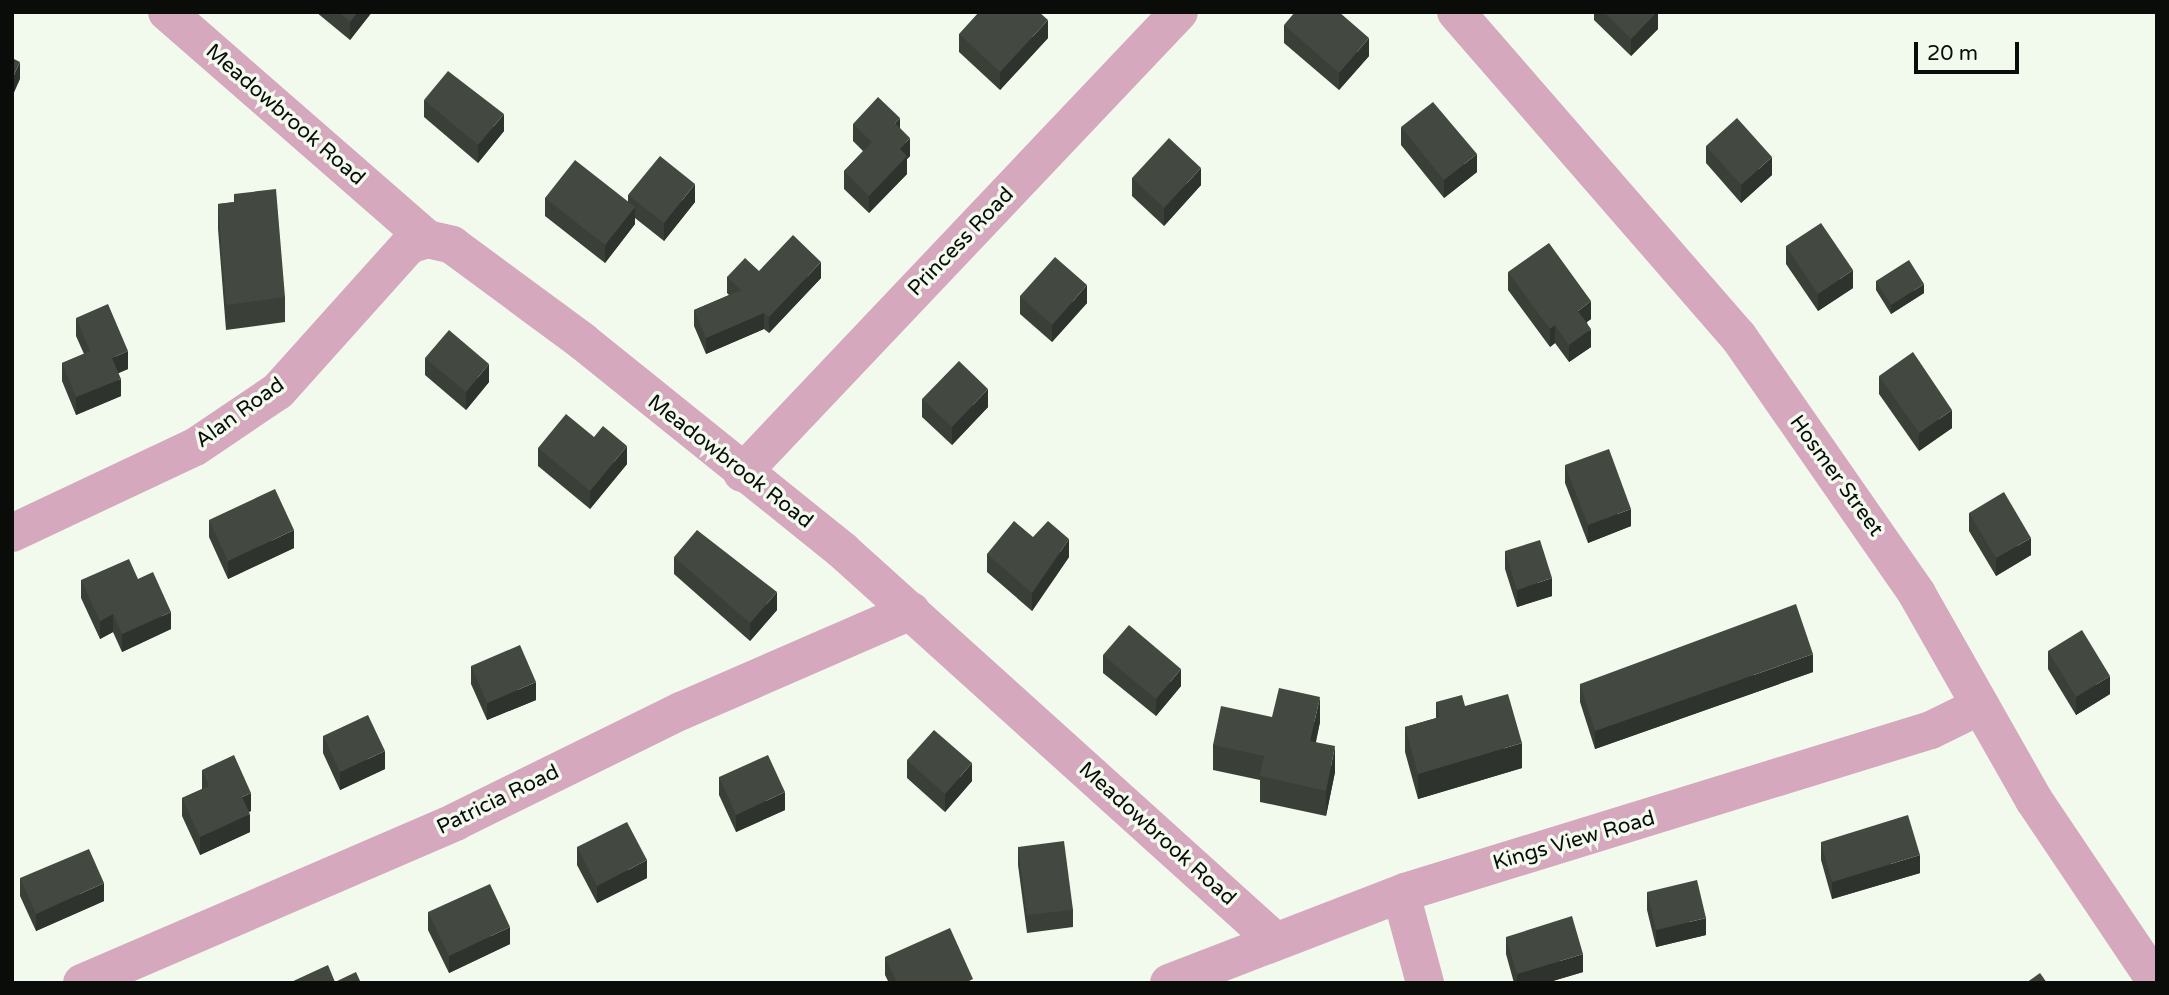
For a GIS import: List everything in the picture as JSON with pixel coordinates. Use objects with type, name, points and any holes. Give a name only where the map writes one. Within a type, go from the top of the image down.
[{"type":"street","name":"Meadowbrook Road","points":[[167,12],[427,239],[452,245],[582,341],[911,611],[1273,939]]},
{"type":"street","name":"Princess Road","points":[[742,473],[1179,12]]},
{"type":"street","name":"Hosmer Street","points":[[1456,12],[1738,336],[1889,551],[2075,867],[2157,983]]},
{"type":"street","name":"Alan Road","points":[[12,533],[195,446],[278,391],[409,245],[427,239]]},
{"type":"street","name":"Patricia Road","points":[[82,983],[455,822],[693,705],[911,611]]},
{"type":"street","name":"Kings View Road","points":[[1169,983],[1273,939],[1401,894],[1931,730],[1980,706]]},
{"type":"street","points":[[1401,894],[1425,983]]},
{"type":"building","points":[[338,12],[358,12],[350,22]]},
{"type":"building","points":[[979,12],[1039,12],[1048,20],[1000,72],[959,34]]},
{"type":"building","points":[[1295,12],[1339,12],[1369,38],[1339,73],[1284,25]]},
{"type":"building","points":[[1604,12],[1657,12],[1631,39]]},
{"type":"building","points":[[12,58],[20,62],[12,79]]},
{"type":"building","points":[[448,71],[504,114],[478,145],[424,100]]},
{"type":"building","points":[[878,97],[900,118],[895,123],[910,138],[900,149],[907,156],[869,196],[844,171],[872,142],[853,124]]},
{"type":"building","points":[[1433,102],[1477,154],[1444,180],[1401,127]]},
{"type":"building","points":[[1737,118],[1772,157],[1741,185],[1706,146]]},
{"type":"building","points":[[1169,138],[1201,168],[1164,208],[1132,178]]},
{"type":"building","points":[[660,156],[695,184],[664,223],[628,195]]},
{"type":"building","points":[[575,160],[635,207],[605,245],[545,198]]},
{"type":"building","points":[[276,189],[285,297],[226,305],[218,204],[235,202],[234,194]]},
{"type":"building","points":[[1821,223],[1853,270],[1818,294],[1786,246]]},
{"type":"building","points":[[793,235],[821,262],[769,317],[764,313],[706,338],[694,310],[741,290],[727,277],[745,258],[759,271]]},
{"type":"building","points":[[1549,243],[1591,301],[1578,311],[1591,329],[1569,345],[1555,325],[1550,329],[1508,272]]},
{"type":"building","points":[[1055,257],[1087,285],[1052,325],[1020,296]]},
{"type":"building","points":[[1909,260],[1924,284],[1891,305],[1876,281]]},
{"type":"building","points":[[108,304],[128,351],[112,358],[121,379],[76,397],[62,363],[90,351],[76,318]]},
{"type":"building","points":[[449,330],[489,364],[466,392],[425,358]]},
{"type":"building","points":[[1913,352],[1952,410],[1919,433],[1879,376]]},
{"type":"building","points":[[959,361],[988,389],[952,427],[922,399]]},
{"type":"building","points":[[566,414],[594,437],[603,426],[627,446],[590,491],[538,448]]},
{"type":"building","points":[[1609,449],[1631,509],[1588,525],[1565,465]]},
{"type":"building","points":[[275,489],[294,530],[228,561],[209,520]]},
{"type":"building","points":[[2004,492],[2031,538],[1996,558],[1969,513]]},
{"type":"building","points":[[1014,521],[1033,537],[1048,521],[1069,539],[1032,593],[987,554]]},
{"type":"building","points":[[697,530],[777,592],[750,623],[674,557]]},
{"type":"building","points":[[1540,540],[1552,578],[1517,590],[1505,551]]},
{"type":"building","points":[[129,559],[138,579],[153,572],[171,612],[122,634],[113,614],[100,621],[81,580]]},
{"type":"building","points":[[1796,604],[1813,654],[1595,731],[1580,684]]},
{"type":"building","points":[[1129,625],[1181,669],[1156,699],[1103,655]]},
{"type":"building","points":[[2082,630],[2110,676],[2076,697],[2048,651]]},
{"type":"building","points":[[520,645],[536,682],[487,703],[471,666]]},
{"type":"building","points":[[1279,688],[1320,697],[1310,741],[1335,746],[1326,791],[1260,776],[1264,756],[1213,745],[1221,706],[1272,717]]},
{"type":"building","points":[[1508,694],[1522,743],[1418,774],[1405,727],[1440,717],[1436,702],[1462,695],[1465,706]]},
{"type":"building","points":[[368,715],[385,751],[340,772],[323,736]]},
{"type":"building","points":[[934,730],[972,763],[945,794],[907,760]]},
{"type":"building","points":[[234,755],[251,793],[242,797],[250,814],[200,837],[182,798],[209,786],[202,770]]},
{"type":"building","points":[[768,755],[785,792],[736,815],[719,777]]},
{"type":"building","points":[[1908,815],[1920,855],[1832,882],[1821,842]]},
{"type":"building","points":[[627,822],[647,860],[597,886],[577,847]]},
{"type":"building","points":[[1064,841],[1073,910],[1027,915],[1018,847]]},
{"type":"building","points":[[89,849],[104,883],[36,914],[20,878]]},
{"type":"building","points":[[1697,880],[1706,918],[1656,930],[1647,892]]},
{"type":"building","points":[[490,884],[510,927],[449,956],[428,912]]},
{"type":"building","points":[[1572,916],[1583,954],[1517,974],[1506,937]]},
{"type":"building","points":[[950,928],[973,979],[965,983],[897,983],[885,957]]},
{"type":"building","points":[[328,965],[335,982],[356,972],[361,983],[289,983]]},
{"type":"building","points":[[2040,973],[2047,983],[2026,983]]}]
